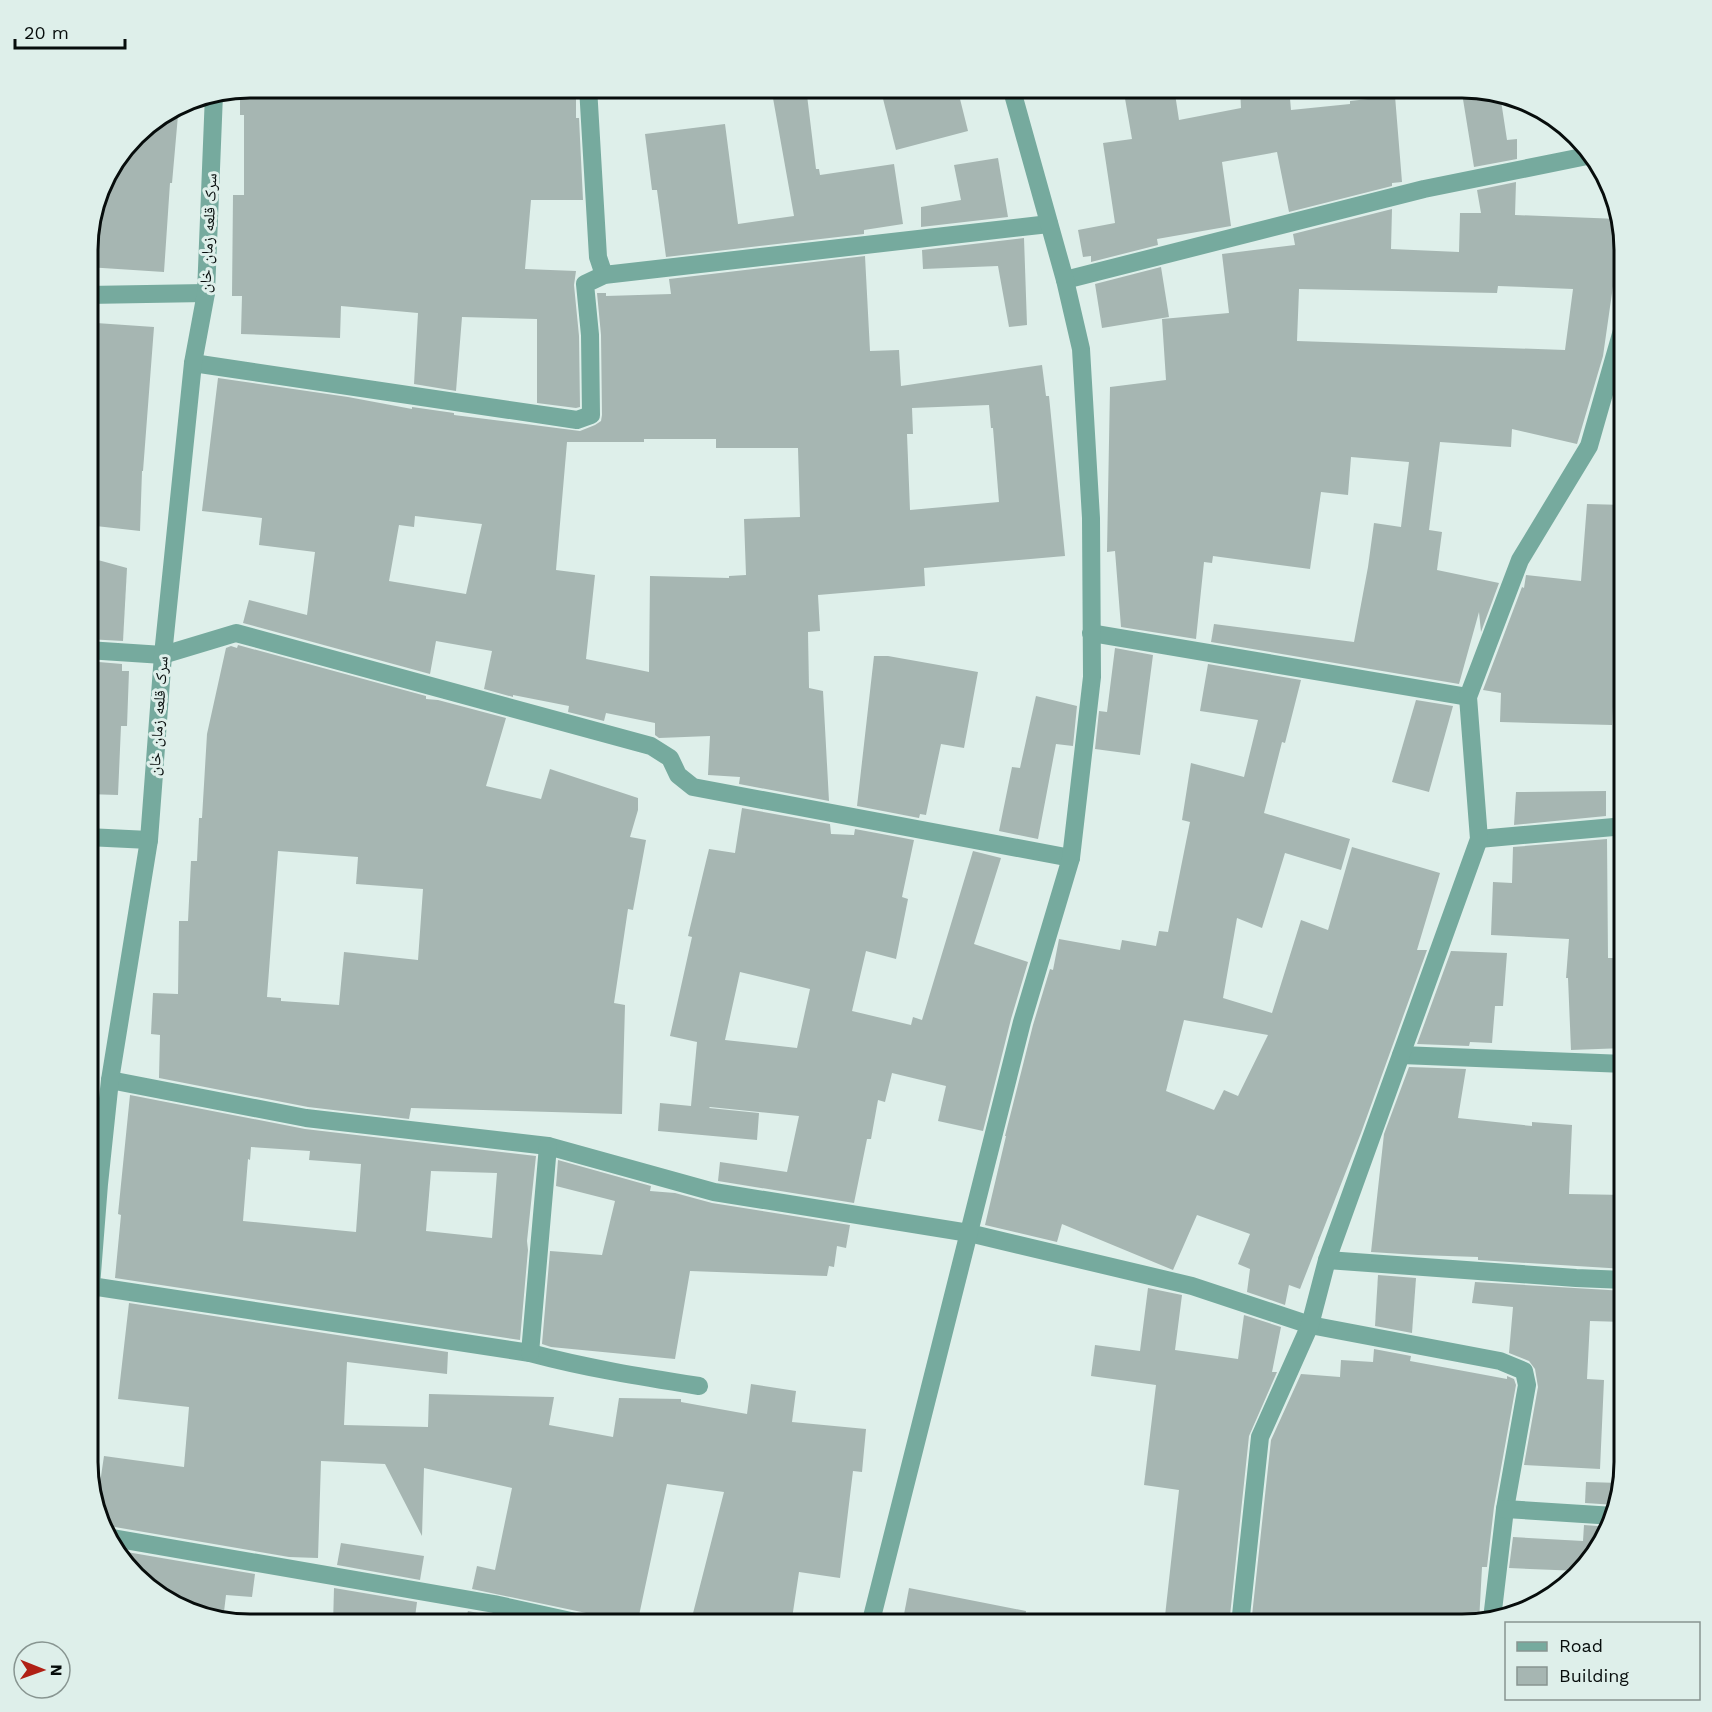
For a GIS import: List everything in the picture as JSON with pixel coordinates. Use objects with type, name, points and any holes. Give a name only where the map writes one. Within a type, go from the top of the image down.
[{"type":"street","points":[[589,98],[598,256],[604,275]]},
{"type":"street","points":[[873,1614],[1022,1022],[1071,858],[1092,676],[1091,518],[1081,349],[1065,280],[1014,98]]},
{"type":"street","name":"سرک قلعه زمان خان","points":[[98,1153],[149,840],[163,655],[193,363],[206,293],[214,102]]},
{"type":"street","points":[[1065,280],[1424,189],[1583,157]]},
{"type":"street","points":[[193,363],[577,420],[591,415],[590,335],[585,284],[604,275],[1049,224]]},
{"type":"street","points":[[98,295],[206,293]]},
{"type":"street","points":[[1241,1614],[1260,1437],[1310,1326],[1327,1260],[1479,839],[1468,697],[1520,560],[1589,447],[1614,359]]},
{"type":"street","points":[[98,651],[163,655],[236,633],[651,746],[670,758],[678,775],[693,787],[1071,858]]},
{"type":"street","points":[[1091,633],[1468,697]]},
{"type":"street","points":[[1479,839],[1614,827]]},
{"type":"street","points":[[98,838],[149,840]]},
{"type":"street","points":[[1401,1054],[1614,1064]]},
{"type":"street","points":[[110,1080],[306,1118],[548,1146],[714,1192],[969,1233],[1192,1286],[1310,1326],[1500,1361],[1524,1371],[1527,1385],[1505,1509],[1493,1612]]},
{"type":"street","points":[[531,1353],[548,1146]]},
{"type":"street","points":[[1327,1260],[1614,1280]]},
{"type":"street","points":[[98,1287],[531,1353],[699,1386]]},
{"type":"street","points":[[1505,1509],[1605,1515]]},
{"type":"street","points":[[119,1540],[494,1604],[539,1614]]},
{"type":"building","points":[[240,98],[576,98],[583,200],[531,200],[525,269],[576,271],[574,285],[579,336],[580,407],[537,403],[537,319],[462,317],[456,391],[414,384],[418,313],[341,306],[340,338],[241,334],[242,296],[232,296],[233,195],[244,195],[244,115],[240,115]]},
{"type":"building","points":[[773,98],[807,98],[816,169],[819,169],[820,175],[894,164],[903,224],[864,230],[864,234],[666,257],[657,190],[652,190],[645,134],[725,124],[738,224],[794,216]]},
{"type":"building","points":[[883,98],[960,98],[968,131],[896,150]]},
{"type":"building","points":[[1125,98],[1176,98],[1179,120],[1241,108],[1241,98],[1290,98],[1291,110],[1350,104],[1350,101],[1395,98],[1402,182],[1289,212],[1277,152],[1222,162],[1231,226],[1157,239],[1158,245],[1091,262],[1091,256],[1083,257],[1078,230],[1115,223],[1103,143],[1132,139]]},
{"type":"building","points":[[1463,98],[1501,103],[1507,140],[1517,139],[1517,159],[1474,167]]},
{"type":"building","points":[[178,115],[172,183],[170,183],[164,272],[98,268],[98,239],[100,220],[106,200],[118,173],[142,142]]},
{"type":"building","points":[[998,158],[1008,217],[921,227],[921,207],[961,200],[954,165]]},
{"type":"building","points":[[1516,182],[1515,215],[1612,219],[1614,279],[1603,356],[1577,444],[1512,429],[1511,447],[1440,442],[1429,530],[1442,532],[1437,570],[1499,583],[1481,632],[1479,612],[1459,684],[1211,642],[1214,624],[1354,642],[1374,523],[1401,527],[1409,462],[1351,457],[1348,495],[1321,492],[1310,569],[1213,556],[1212,563],[1204,562],[1196,639],[1121,627],[1115,551],[1107,552],[1110,387],[1166,380],[1162,319],[1229,313],[1222,254],[1295,245],[1293,234],[1392,209],[1391,249],[1459,252],[1460,213],[1481,213],[1477,190]],"holes":[[[1498,286],[1573,289],[1565,350],[1297,341],[1299,289],[1497,293]]]},
{"type":"building","points":[[1024,238],[1027,325],[1009,327],[998,266],[923,269],[922,250]]},
{"type":"building","points":[[865,256],[870,351],[899,350],[901,386],[1042,365],[1046,396],[1049,396],[1065,556],[924,568],[925,586],[818,595],[820,631],[808,632],[809,688],[823,691],[829,801],[739,784],[740,777],[708,775],[710,736],[659,738],[655,735],[655,723],[606,713],[604,721],[568,712],[569,706],[513,695],[513,697],[484,689],[492,651],[436,641],[430,674],[243,623],[249,600],[307,615],[315,552],[259,545],[262,518],[202,511],[218,378],[412,409],[412,407],[454,413],[454,415],[580,431],[601,421],[602,415],[601,335],[597,293],[606,293],[606,296],[671,294],[669,279]],"holes":[[[989,405],[999,502],[910,510],[907,434],[913,434],[912,408]],[[644,439],[716,439],[716,448],[798,448],[800,517],[744,519],[746,575],[729,576],[729,578],[650,576],[649,672],[586,659],[595,575],[556,570],[567,442],[644,442]],[[415,516],[482,524],[466,594],[389,581],[399,525],[414,527]]]},
{"type":"building","points":[[1161,267],[1169,317],[1102,328],[1095,284]]},
{"type":"building","points":[[98,323],[154,327],[142,471],[140,531],[98,526]]},
{"type":"building","points":[[1587,504],[1614,505],[1612,725],[1500,722],[1501,693],[1483,690],[1522,587],[1524,588],[1526,575],[1581,581]]},
{"type":"building","points":[[98,560],[127,568],[123,641],[98,640]]},
{"type":"building","points":[[238,645],[426,696],[426,699],[506,718],[486,786],[541,799],[550,769],[638,798],[638,810],[630,837],[646,840],[633,910],[628,909],[614,1003],[625,1005],[622,1114],[411,1108],[409,1119],[308,1107],[159,1078],[160,1035],[151,1034],[153,993],[178,994],[179,921],[188,921],[191,861],[197,861],[207,734],[226,648],[231,646],[237,648]],"holes":[[[278,851],[358,857],[356,884],[423,889],[418,960],[344,952],[339,1005],[281,1001],[281,998],[267,997]]]},
{"type":"building","points":[[1115,648],[1153,655],[1140,755],[1095,749],[1099,711],[1107,712]]},
{"type":"building","points":[[874,656],[888,656],[978,672],[964,748],[941,744],[926,815],[920,814],[919,818],[857,806]]},
{"type":"building","points":[[98,662],[122,664],[122,671],[129,671],[127,726],[121,726],[118,795],[98,794]]},
{"type":"building","points":[[1208,664],[1301,680],[1264,813],[1350,839],[1341,870],[1285,853],[1262,928],[1237,918],[1223,998],[1272,1013],[1301,920],[1328,930],[1352,847],[1440,873],[1417,950],[1427,950],[1361,1133],[1300,1289],[1289,1285],[1285,1305],[1247,1292],[1250,1269],[1238,1264],[1250,1234],[1197,1215],[1173,1270],[1062,1224],[1057,1242],[985,1225],[1033,1025],[1050,969],[1053,970],[1059,939],[1120,950],[1122,940],[1156,946],[1159,931],[1168,932],[1190,822],[1182,820],[1191,763],[1244,777],[1258,720],[1200,711]],"holes":[[[1184,1020],[1268,1035],[1238,1096],[1224,1090],[1214,1110],[1166,1091]]]},
{"type":"building","points":[[1036,696],[1077,706],[1073,746],[1056,744],[1038,839],[999,831],[1012,767],[1020,768]]},
{"type":"building","points":[[1416,700],[1453,706],[1429,792],[1392,782]]},
{"type":"building","points":[[1606,791],[1606,816],[1514,825],[1516,792]]},
{"type":"building","points":[[742,808],[830,824],[831,834],[854,835],[855,829],[914,840],[902,897],[908,899],[896,959],[866,951],[852,1011],[911,1025],[913,1017],[922,1020],[973,851],[1001,858],[974,944],[1028,962],[983,1131],[938,1121],[946,1086],[892,1073],[885,1102],[878,1100],[871,1139],[867,1139],[854,1203],[718,1181],[720,1162],[787,1172],[799,1116],[709,1108],[759,1113],[757,1140],[658,1131],[660,1103],[691,1106],[697,1042],[670,1036],[692,937],[688,936],[709,849],[735,853]],"holes":[[[740,972],[810,989],[797,1048],[725,1040]]]},
{"type":"building","points":[[1607,839],[1608,958],[1614,958],[1614,1048],[1571,1050],[1568,978],[1566,978],[1569,939],[1491,935],[1493,882],[1512,883],[1513,847]]},
{"type":"building","points":[[1451,951],[1507,953],[1503,1006],[1495,1006],[1492,1043],[1470,1042],[1469,1046],[1417,1044]]},
{"type":"building","points":[[1409,1067],[1466,1069],[1458,1118],[1532,1126],[1532,1122],[1572,1125],[1569,1194],[1614,1195],[1614,1268],[1478,1260],[1478,1257],[1371,1252],[1384,1134]]},
{"type":"building","points":[[130,1095],[305,1129],[536,1156],[520,1340],[115,1278],[121,1215],[118,1214]],"holes":[[[251,1147],[310,1151],[309,1160],[361,1164],[356,1232],[243,1221]],[[431,1171],[497,1173],[492,1238],[426,1231]]]},
{"type":"building","points":[[558,1160],[651,1186],[650,1191],[675,1193],[712,1203],[850,1225],[846,1248],[837,1246],[834,1267],[829,1266],[827,1276],[690,1271],[675,1359],[551,1347],[542,1344],[550,1251],[602,1255],[615,1201],[556,1186]]},
{"type":"building","points":[[1378,1275],[1416,1278],[1412,1333],[1375,1326]]},
{"type":"building","points":[[1475,1282],[1614,1290],[1614,1322],[1590,1321],[1587,1379],[1604,1380],[1600,1469],[1524,1465],[1538,1387],[1535,1369],[1529,1361],[1509,1353],[1513,1307],[1472,1303]]},
{"type":"building","points":[[1148,1288],[1182,1295],[1175,1350],[1238,1359],[1244,1315],[1281,1327],[1272,1372],[1277,1372],[1249,1436],[1230,1614],[1165,1614],[1179,1490],[1144,1485],[1156,1385],[1091,1376],[1095,1345],[1140,1351]]},
{"type":"building","points":[[129,1303],[448,1352],[447,1374],[347,1362],[344,1425],[428,1427],[429,1394],[554,1397],[549,1425],[613,1437],[619,1398],[681,1399],[681,1402],[747,1414],[751,1384],[796,1391],[792,1422],[866,1429],[862,1472],[853,1471],[840,1578],[799,1572],[793,1614],[693,1614],[724,1492],[667,1484],[639,1614],[591,1614],[472,1589],[477,1566],[495,1570],[512,1488],[424,1468],[422,1536],[385,1464],[321,1461],[318,1558],[289,1557],[112,1526],[99,1487],[104,1456],[184,1467],[189,1407],[118,1399]]},
{"type":"building","points":[[1374,1349],[1411,1356],[1410,1361],[1514,1379],[1516,1385],[1494,1507],[1487,1567],[1482,1567],[1479,1613],[1252,1614],[1271,1440],[1301,1374],[1340,1377],[1341,1360],[1373,1362]]},
{"type":"building","points":[[1586,1482],[1613,1483],[1608,1504],[1585,1503]]},
{"type":"building","points":[[1584,1525],[1600,1526],[1583,1555],[1569,1571],[1509,1568],[1513,1537],[1583,1541]]},
{"type":"building","points":[[341,1543],[424,1556],[420,1580],[337,1565]]},
{"type":"building","points":[[127,1552],[255,1574],[252,1597],[226,1595],[224,1612],[191,1603],[173,1594],[149,1577]]},
{"type":"building","points":[[334,1588],[417,1602],[415,1614],[333,1614]]},
{"type":"building","points":[[909,1588],[1026,1611],[1026,1614],[904,1614]]},
{"type":"building","points":[[468,1611],[484,1614],[467,1614]]}]
